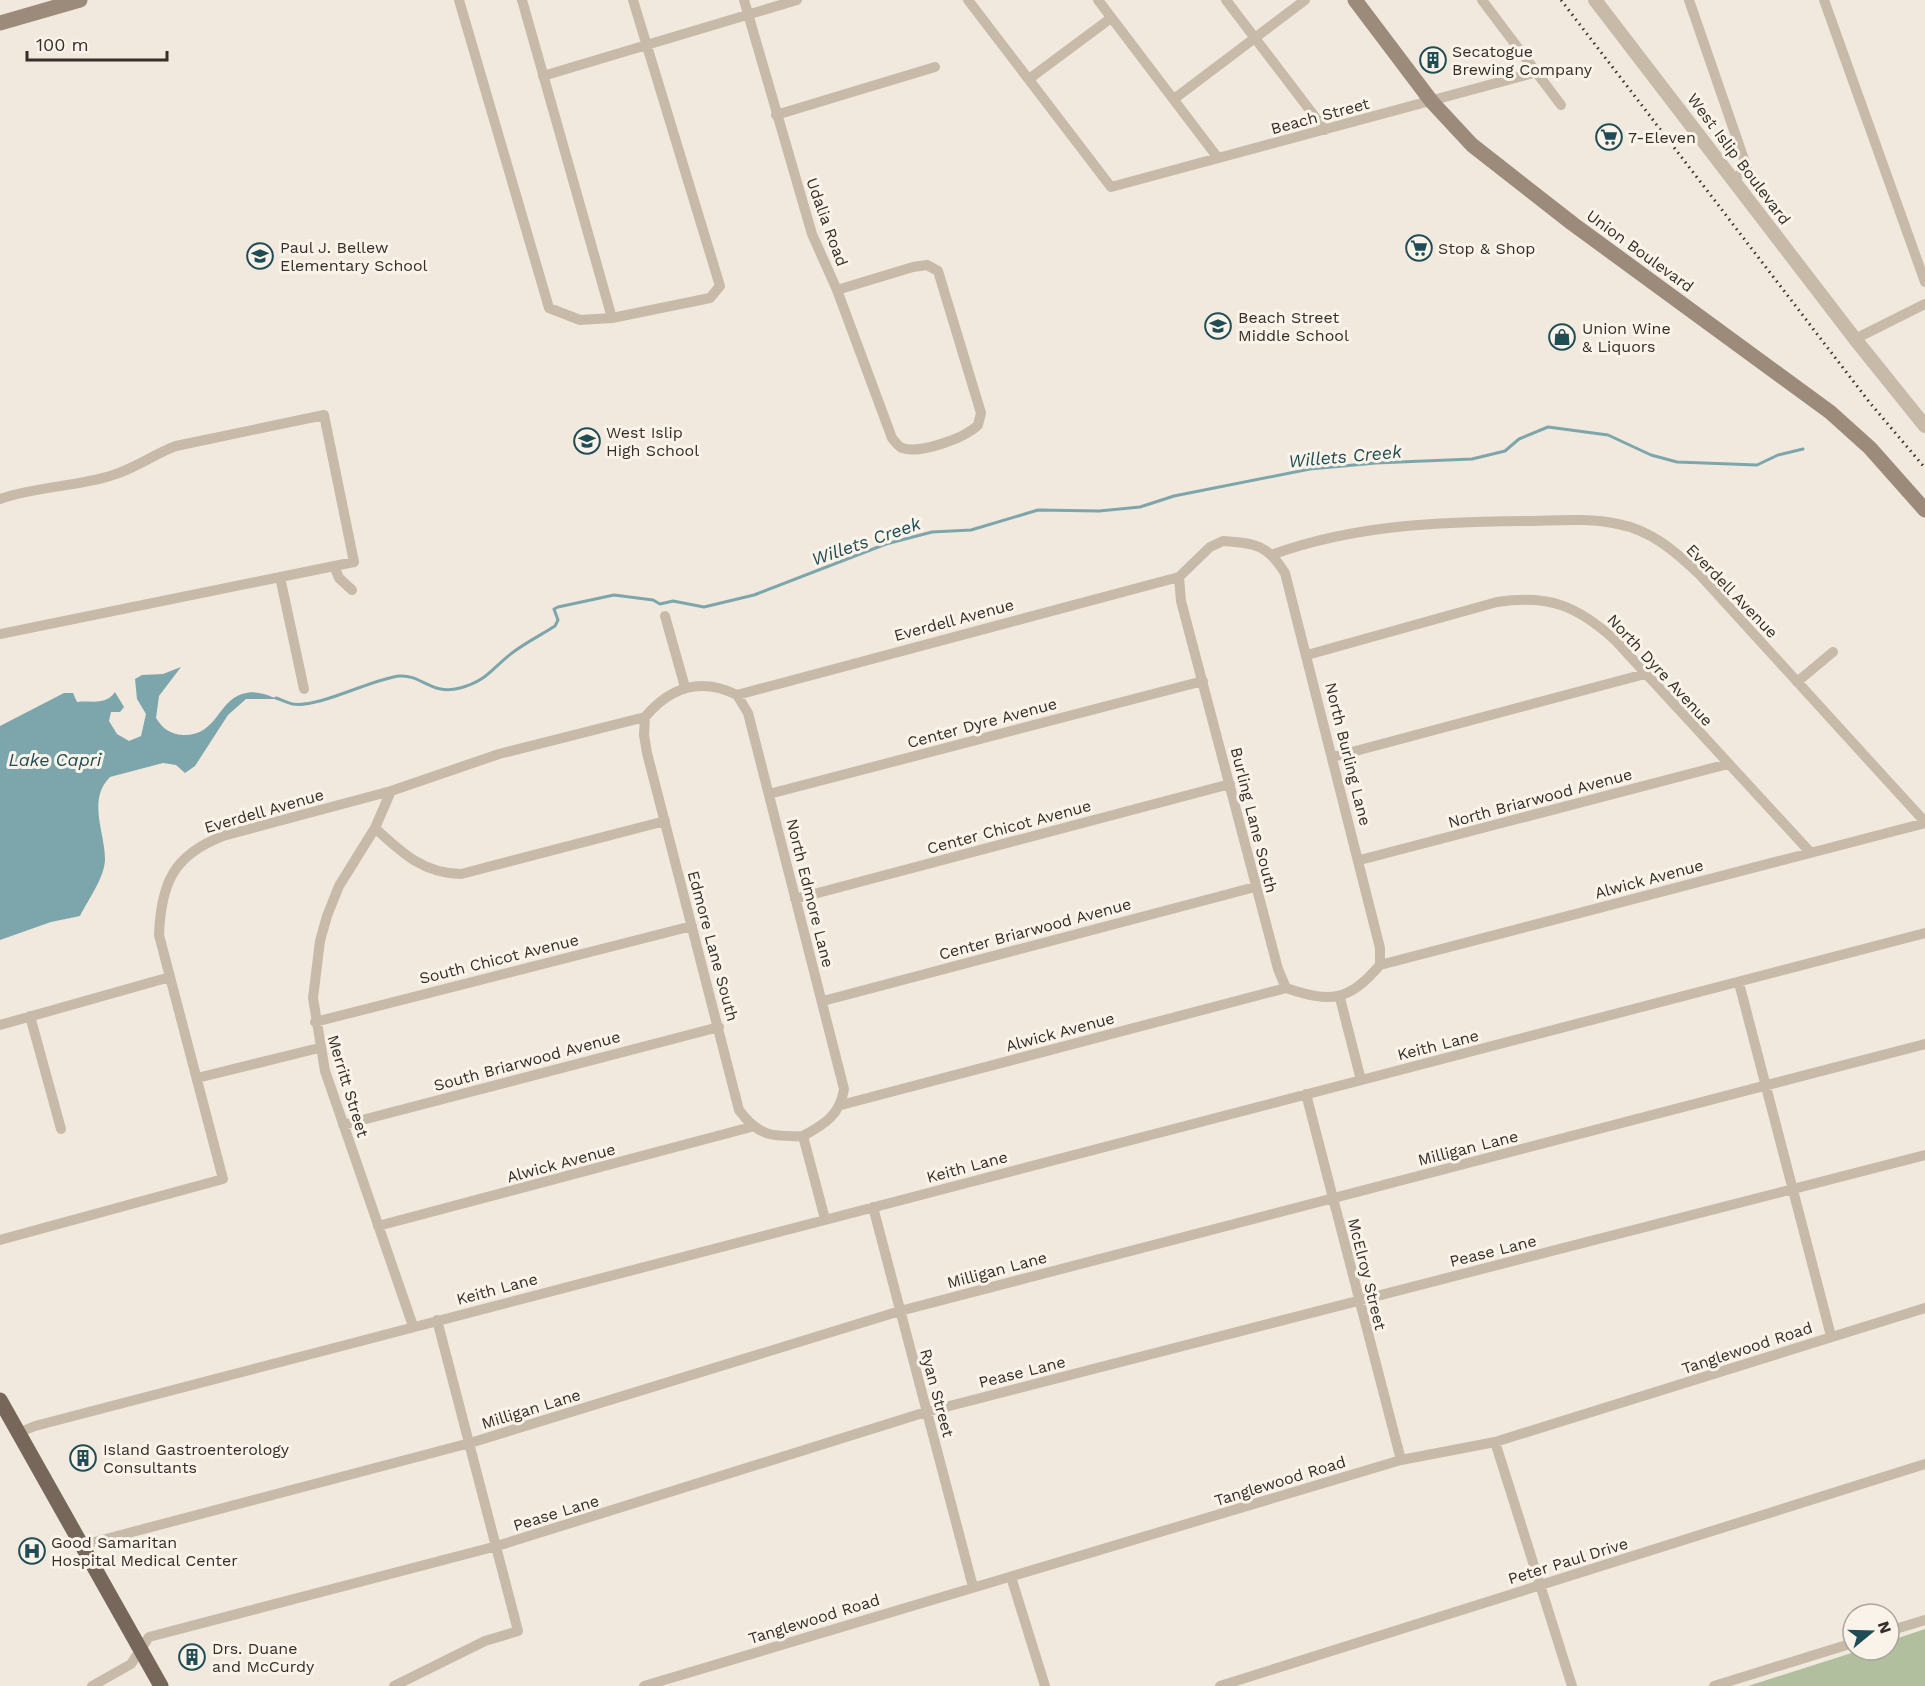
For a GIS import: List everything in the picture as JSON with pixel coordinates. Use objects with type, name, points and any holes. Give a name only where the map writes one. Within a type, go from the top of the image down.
[{"type":"main road","points":[[0,23],[80,0]]},
{"type":"main road","name":"Union Boulevard","points":[[1354,0],[1432,102],[1472,145],[1508,176],[1830,412],[1870,448],[1925,510]]},
{"type":"main road","points":[[0,1400],[162,1686]]},
{"type":"street","points":[[459,0],[549,308],[580,320],[612,318],[710,298],[720,286],[633,0]]},
{"type":"street","points":[[522,0],[612,318]]},
{"type":"street","name":"Udalia Road","points":[[744,0],[812,234],[837,290],[892,438],[900,447],[916,450],[962,437],[978,425],[981,413],[938,271],[927,265],[837,290]]},
{"type":"street","points":[[543,76],[797,0]]},
{"type":"street","points":[[968,0],[1029,79],[1111,18]]},
{"type":"street","points":[[1098,0],[1218,158]]},
{"type":"street","points":[[1226,0],[1326,130]]},
{"type":"street","points":[[1174,99],[1305,0]]},
{"type":"street","points":[[1482,0],[1561,105]]},
{"type":"street","name":"West Islip Boulevard","points":[[1595,0],[1855,339],[1925,426]]},
{"type":"street","points":[[1689,0],[1747,168],[1734,179]]},
{"type":"street","points":[[1824,0],[1925,282]]},
{"type":"street","points":[[776,115],[935,67]]},
{"type":"street","name":"Beach Street","points":[[1029,79],[1111,187],[1537,72]]},
{"type":"street","points":[[1855,339],[1925,304]]},
{"type":"street","points":[[0,499],[111,476],[133,468],[156,453],[176,446],[324,415],[354,562],[0,634]]},
{"type":"street","name":"Everdell Avenue","points":[[1274,554],[1365,529],[1430,522],[1578,521],[1619,524],[1660,541],[1680,556],[1925,823]]},
{"type":"street","points":[[1179,577],[1210,547],[1223,541],[1242,542],[1274,554]]},
{"type":"street","name":"North Burling Lane","points":[[1274,554],[1285,573],[1334,757],[1380,948],[1380,965]]},
{"type":"street","points":[[334,566],[339,578],[352,590]]},
{"type":"street","points":[[280,577],[304,689]]},
{"type":"street","name":"Everdell Avenue","points":[[737,695],[1179,577]]},
{"type":"street","name":"Burling Lane South","points":[[1179,577],[1181,602],[1278,969],[1286,988]]},
{"type":"street","name":"North Dyre Avenue","points":[[1307,654],[1497,602],[1523,598],[1547,601],[1573,609],[1597,623],[1810,852]]},
{"type":"street","points":[[665,616],[685,687],[704,684],[725,689],[737,695]]},
{"type":"street","points":[[1797,682],[1833,652]]},
{"type":"street","points":[[1334,757],[1645,674]]},
{"type":"street","name":"Center Dyre Avenue","points":[[769,794],[1203,681]]},
{"type":"street","name":"Everdell Avenue","points":[[0,1240],[223,1179],[159,935],[160,907],[166,887],[180,862],[200,845],[223,836],[392,791],[499,754],[645,717],[658,701],[685,687]]},
{"type":"street","name":"North Edmore Lane","points":[[737,695],[748,713],[842,1071],[844,1089],[842,1105]]},
{"type":"street","name":"Edmore Lane South","points":[[645,717],[644,735],[647,753],[739,1110],[751,1127]]},
{"type":"street","name":"North Briarwood Avenue","points":[[1359,861],[1728,764]]},
{"type":"street","name":"Center Chicot Avenue","points":[[795,899],[1230,784]]},
{"type":"street","name":"Merritt Street","points":[[392,791],[375,828],[339,886],[327,916],[315,967],[313,998],[319,1048],[343,1125],[413,1326]]},
{"type":"street","points":[[375,828],[418,863],[440,874],[462,874],[665,821]]},
{"type":"street","name":"Alwick Avenue","points":[[1380,965],[1925,823]]},
{"type":"street","name":"Center Briarwood Avenue","points":[[823,1001],[1256,886]]},
{"type":"street","name":"South Chicot Avenue","points":[[315,1022],[692,926]]},
{"type":"street","name":"Keith Lane","points":[[18,1433],[35,1426],[413,1326],[1925,933]]},
{"type":"street","points":[[1286,988],[1322,999],[1340,998],[1363,984],[1380,965]]},
{"type":"street","points":[[0,1025],[170,977]]},
{"type":"street","points":[[1739,982],[1831,1336]]},
{"type":"street","name":"Alwick Avenue","points":[[842,1105],[1286,988]]},
{"type":"street","points":[[1340,998],[1361,1080]]},
{"type":"street","points":[[30,1016],[61,1129]]},
{"type":"street","name":"South Briarwood Avenue","points":[[343,1125],[718,1027]]},
{"type":"street","name":"Milligan Lane","points":[[83,1545],[470,1443],[900,1311],[1925,1044]]},
{"type":"street","points":[[197,1078],[319,1048]]},
{"type":"street","name":"McElroy Street","points":[[1306,1094],[1401,1460]]},
{"type":"street","points":[[751,1127],[777,1136],[803,1137],[822,1126],[842,1105]]},
{"type":"street","name":"Alwick Avenue","points":[[378,1226],[751,1127]]},
{"type":"street","points":[[803,1137],[825,1219]]},
{"type":"street","name":"Pease Lane","points":[[92,1686],[131,1664],[149,1637],[497,1546],[926,1412],[1925,1155]]},
{"type":"street","name":"Ryan Street","points":[[873,1207],[973,1587]]},
{"type":"street","name":"Tanglewood Road","points":[[644,1686],[1401,1460],[1495,1442],[1925,1308]]},
{"type":"street","points":[[394,1686],[485,1641],[518,1631],[437,1320]]},
{"type":"street","points":[[1495,1442],[1572,1686]]},
{"type":"street","name":"Peter Paul Drive","points":[[1220,1686],[1925,1464]]},
{"type":"street","points":[[1011,1577],[1045,1686]]},
{"type":"street","points":[[1901,1627],[1925,1620]]},
{"type":"street","points":[[1714,1686],[1841,1646]]},
{"type":"green space","points":[[1925,1629],[1925,1686],[1748,1686],[1841,1656],[1841,1662],[1901,1662],[1901,1637]]},
{"type":"water","name":"Lake Capri","points":[[181,667],[159,696],[156,718],[164,728],[174,733],[194,734],[203,730],[227,704],[242,694],[265,694],[278,699],[246,699],[228,715],[195,766],[185,773],[176,765],[163,763],[110,777],[103,786],[98,806],[104,866],[99,881],[80,916],[51,922],[0,940],[0,726],[64,693],[73,693],[77,702],[98,702],[107,699],[115,692],[124,707],[120,712],[111,712],[109,721],[117,734],[129,741],[141,736],[146,714],[137,699],[135,679],[142,675],[163,674]]},
{"type":"waterway","name":"Willets Creek","points":[[276,698],[293,704],[316,702],[399,676],[414,678],[441,689],[460,688],[477,682],[517,649],[555,626],[558,620],[554,609],[558,607],[614,595],[653,600],[660,604],[673,601],[704,607],[754,595],[886,544],[932,532],[971,530],[1038,510],[1099,511],[1140,507],[1174,496],[1310,469],[1376,463],[1472,459],[1505,451],[1519,439],[1548,427],[1608,435],[1651,455],[1677,462],[1757,465],[1778,455],[1803,449]]},
{"type":"railway","points":[[1561,0],[1870,403],[1925,468]]},
{"type":"place","name":"Secatogue Brewing Company","points":[[1433,60]]},
{"type":"place","name":"7-Eleven","points":[[1609,137]]},
{"type":"place","name":"Stop & Shop","points":[[1419,248]]},
{"type":"place","name":"Paul J. Bellew Elementary School","points":[[260,256]]},
{"type":"place","name":"Beach Street Middle School","points":[[1218,326]]},
{"type":"place","name":"Union Wine & Liquors","points":[[1562,337]]},
{"type":"place","name":"West Islip High School","points":[[587,441]]},
{"type":"place","name":"Island Gastroenterology Consultants","points":[[83,1458]]},
{"type":"place","name":"Good Samaritan Hospital Medical Center","points":[[32,1551]]},
{"type":"place","name":"Drs. Duane and McCurdy","points":[[192,1657]]}]
